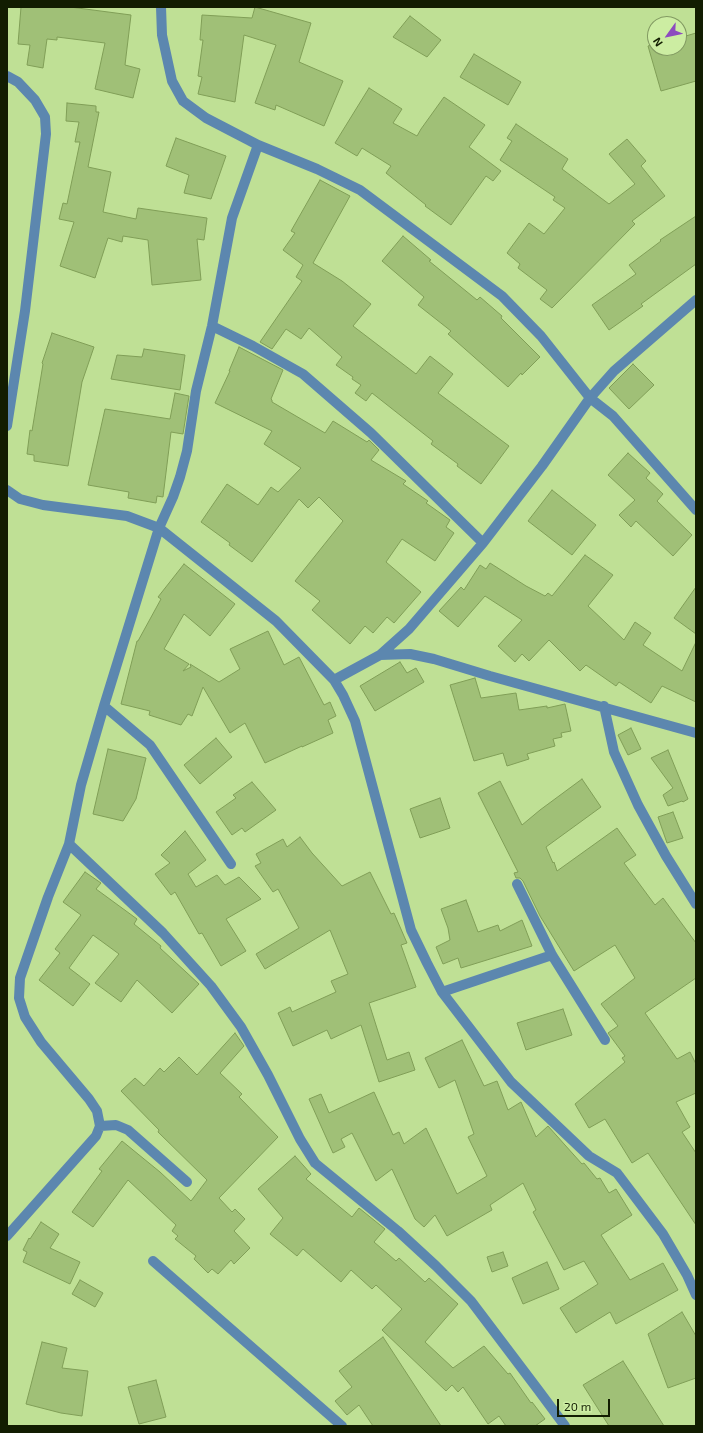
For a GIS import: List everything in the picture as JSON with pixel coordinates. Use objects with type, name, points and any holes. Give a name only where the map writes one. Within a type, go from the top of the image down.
[{"type":"street","points":[[161,7],[162,35],[172,81],[183,101],[206,118],[258,145],[360,190],[502,296],[541,336],[590,398],[613,416],[696,510]]},
{"type":"street","points":[[7,76],[18,82],[35,100],[45,117],[46,134],[25,311],[7,426]]},
{"type":"street","points":[[7,1236],[96,1136],[100,1126],[97,1111],[89,1099],[41,1042],[25,1017],[19,998],[20,978],[48,896],[69,844],[81,785],[104,706],[159,528],[173,497],[187,451],[196,391],[212,326],[232,218],[258,145]]},
{"type":"street","points":[[334,680],[380,655],[409,628],[483,543],[542,466],[590,398],[614,371],[696,300]]},
{"type":"street","points":[[212,326],[253,346],[303,374],[372,433],[483,543]]},
{"type":"street","points":[[7,490],[20,499],[43,505],[127,516],[159,528],[276,621],[334,680],[355,721],[386,832],[411,930],[442,992],[511,1082],[589,1156],[617,1173],[663,1234],[687,1275],[696,1295]]},
{"type":"street","points":[[380,655],[410,654],[434,659],[696,733]]},
{"type":"street","points":[[104,706],[150,746],[231,864]]},
{"type":"street","points":[[604,706],[614,752],[635,799],[666,856],[696,904]]},
{"type":"street","points":[[69,844],[163,933],[211,986],[241,1027],[268,1075],[300,1139],[315,1162],[398,1231],[471,1301],[565,1426]]},
{"type":"street","points":[[517,884],[552,955],[605,1040]]},
{"type":"street","points":[[442,992],[552,955]]},
{"type":"street","points":[[100,1126],[116,1125],[128,1130],[187,1182]]},
{"type":"street","points":[[153,1261],[342,1426]]},
{"type":"building","points":[[21,7],[70,7],[131,15],[125,65],[140,69],[133,98],[95,89],[105,43],[57,37],[57,40],[47,39],[43,68],[27,65],[30,45],[18,44]]},
{"type":"building","points":[[255,7],[311,23],[299,62],[343,81],[324,126],[276,105],[275,110],[255,103],[276,45],[244,35],[235,102],[198,94],[202,77],[198,76],[203,40],[200,40],[202,15],[252,18]]},
{"type":"building","points":[[410,16],[441,40],[427,57],[393,37]]},
{"type":"building","points":[[696,33],[696,81],[661,91],[651,56],[687,56],[687,36]]},
{"type":"building","points":[[474,54],[521,82],[508,105],[460,77]]},
{"type":"building","points":[[369,88],[402,109],[393,123],[417,136],[444,97],[485,125],[469,147],[501,171],[493,181],[486,176],[451,225],[425,206],[426,205],[386,173],[391,166],[362,148],[357,156],[335,143]]},
{"type":"building","points":[[67,103],[96,106],[96,112],[99,112],[88,167],[111,172],[103,212],[136,219],[138,208],[207,218],[204,240],[197,239],[201,280],[152,285],[148,240],[123,236],[122,242],[108,238],[95,278],[60,266],[74,222],[59,219],[63,203],[67,204],[80,142],[75,142],[79,122],[66,121]]},
{"type":"building","points":[[516,124],[568,159],[562,169],[609,204],[635,184],[609,154],[627,139],[646,161],[641,166],[665,196],[632,221],[635,224],[552,308],[540,299],[547,290],[518,268],[520,264],[507,253],[529,223],[544,234],[565,208],[553,200],[555,197],[500,160],[512,141],[507,138]]},
{"type":"building","points":[[176,138],[226,156],[211,199],[184,193],[189,175],[166,166]]},
{"type":"building","points":[[320,180],[350,196],[313,263],[342,281],[371,304],[353,326],[416,374],[430,356],[453,374],[438,393],[509,446],[481,484],[457,466],[458,464],[431,444],[433,441],[372,393],[366,401],[355,393],[361,385],[352,379],[353,377],[336,365],[342,357],[309,328],[301,339],[286,329],[272,349],[260,342],[302,281],[296,277],[303,265],[283,250],[295,233],[291,231]]},
{"type":"building","points":[[696,216],[696,264],[641,304],[643,306],[609,330],[592,305],[636,274],[629,265],[661,241],[660,240]]},
{"type":"building","points":[[403,236],[431,260],[429,261],[477,300],[480,297],[502,316],[501,318],[540,357],[522,375],[521,373],[508,387],[448,334],[451,331],[418,305],[424,297],[382,261]]},
{"type":"building","points":[[52,333],[94,347],[82,382],[68,466],[34,461],[34,455],[27,454],[42,363]]},
{"type":"building","points":[[239,347],[283,370],[271,399],[272,402],[325,433],[333,421],[367,442],[369,440],[379,450],[371,460],[406,481],[403,484],[428,501],[426,503],[450,520],[446,527],[454,533],[435,561],[402,539],[386,562],[421,592],[394,623],[387,617],[373,633],[365,626],[350,644],[312,610],[320,601],[295,581],[343,521],[319,497],[308,508],[299,499],[252,562],[229,545],[230,543],[201,522],[227,484],[258,505],[271,487],[278,492],[301,468],[264,444],[272,431],[215,403]]},
{"type":"building","points":[[144,349],[185,355],[180,390],[111,379],[117,355],[142,357]]},
{"type":"building","points":[[633,364],[654,385],[629,409],[609,388]]},
{"type":"building","points":[[175,393],[189,396],[183,434],[171,432],[163,497],[157,496],[156,503],[128,498],[129,492],[88,485],[105,409],[170,419]]},
{"type":"building","points":[[628,453],[650,473],[646,478],[663,494],[657,501],[692,535],[673,556],[636,521],[631,527],[619,515],[635,500],[608,475]]},
{"type":"building","points":[[552,490],[596,525],[572,555],[528,521]]},
{"type":"building","points":[[585,555],[613,575],[588,606],[624,640],[635,622],[651,633],[643,645],[682,671],[696,642],[696,702],[662,686],[651,703],[619,682],[616,686],[586,665],[580,671],[549,640],[529,661],[522,654],[515,662],[498,646],[522,620],[485,596],[458,627],[439,611],[461,587],[464,590],[480,565],[486,569],[490,563],[526,586],[545,596],[548,593],[552,596]]},
{"type":"building","points":[[184,564],[235,604],[210,636],[184,614],[164,649],[189,664],[183,671],[191,667],[190,664],[219,682],[240,669],[230,649],[268,631],[284,665],[299,657],[324,705],[330,702],[336,716],[328,720],[333,733],[265,763],[245,723],[230,733],[203,687],[192,716],[188,714],[181,725],[149,715],[150,711],[121,704],[137,641],[161,599],[158,597]]},
{"type":"building","points":[[696,587],[696,634],[674,618]]},
{"type":"building","points":[[400,662],[407,673],[416,668],[424,682],[375,711],[360,686]]},
{"type":"building","points":[[475,678],[481,698],[516,693],[519,710],[547,706],[547,708],[565,704],[571,731],[561,733],[562,737],[553,739],[555,746],[527,754],[529,759],[507,766],[503,753],[474,761],[450,685]]},
{"type":"building","points":[[631,728],[641,749],[628,755],[618,735]]},
{"type":"building","points":[[216,738],[232,757],[200,784],[184,765]]},
{"type":"building","points":[[108,749],[146,758],[136,799],[123,821],[93,814]]},
{"type":"building","points":[[668,750],[688,799],[668,806],[663,795],[673,788],[651,758]]},
{"type":"building","points":[[582,779],[601,807],[546,847],[557,871],[617,828],[636,855],[624,863],[655,905],[663,898],[696,943],[696,978],[645,1013],[677,1059],[690,1052],[696,1064],[696,1093],[676,1102],[690,1127],[682,1132],[696,1153],[696,1225],[648,1153],[632,1163],[605,1119],[589,1128],[575,1104],[625,1062],[622,1058],[625,1056],[608,1033],[618,1026],[601,1004],[635,978],[615,945],[574,971],[540,916],[523,881],[520,878],[516,878],[514,873],[518,872],[478,793],[500,781],[522,825]]},
{"type":"building","points":[[252,782],[276,810],[245,832],[242,828],[232,835],[216,812],[236,798],[233,795]]},
{"type":"building","points":[[440,798],[450,828],[420,838],[410,809]]},
{"type":"building","points":[[673,812],[683,838],[667,843],[658,817]]},
{"type":"building","points":[[185,831],[206,860],[188,874],[196,887],[217,875],[225,885],[239,877],[261,899],[226,919],[246,951],[221,966],[202,933],[199,934],[175,892],[171,895],[155,874],[170,863],[161,855]]},
{"type":"building","points":[[300,837],[312,853],[342,886],[370,872],[391,914],[394,913],[407,943],[401,945],[416,987],[369,1003],[387,1060],[409,1052],[415,1070],[379,1082],[361,1025],[331,1039],[327,1030],[293,1046],[278,1013],[290,1007],[292,1012],[336,992],[331,981],[348,974],[330,930],[265,969],[256,954],[299,928],[278,889],[273,892],[255,866],[261,863],[256,854],[283,839],[287,847]]},
{"type":"building","points":[[85,872],[101,883],[96,889],[137,919],[134,924],[161,946],[160,948],[199,984],[172,1013],[137,980],[121,1002],[95,983],[119,954],[93,935],[69,968],[90,984],[73,1006],[39,980],[60,953],[55,949],[81,915],[63,902]]},
{"type":"building","points":[[466,900],[478,932],[498,925],[500,931],[522,920],[532,946],[461,968],[458,958],[443,964],[436,947],[450,940],[448,928],[441,909]]},
{"type":"building","points":[[563,1009],[572,1035],[526,1050],[517,1023]]},
{"type":"building","points":[[235,1033],[244,1046],[220,1073],[242,1094],[239,1097],[278,1137],[219,1198],[232,1212],[235,1209],[245,1219],[234,1231],[250,1248],[234,1264],[231,1260],[218,1274],[212,1269],[208,1273],[194,1259],[196,1256],[175,1239],[178,1236],[172,1231],[176,1225],[128,1180],[93,1227],[72,1212],[102,1171],[99,1169],[122,1141],[160,1172],[191,1201],[207,1180],[158,1132],[159,1130],[121,1091],[135,1078],[144,1086],[160,1068],[164,1072],[179,1057],[197,1075]]},
{"type":"building","points":[[462,1040],[484,1086],[497,1081],[508,1110],[521,1102],[536,1137],[548,1126],[582,1164],[584,1163],[597,1179],[600,1178],[609,1193],[616,1189],[632,1215],[601,1235],[630,1280],[663,1263],[678,1290],[616,1324],[610,1312],[576,1333],[560,1308],[598,1284],[584,1261],[564,1270],[533,1212],[536,1210],[523,1183],[490,1205],[492,1210],[447,1236],[435,1215],[424,1227],[415,1219],[392,1169],[376,1181],[352,1133],[341,1139],[345,1147],[333,1153],[309,1099],[321,1094],[329,1113],[374,1092],[393,1135],[399,1132],[404,1144],[426,1128],[457,1194],[487,1176],[468,1137],[474,1134],[455,1080],[439,1088],[425,1058]]},
{"type":"building","points":[[295,1156],[311,1174],[306,1179],[352,1217],[359,1208],[385,1229],[374,1242],[396,1261],[399,1258],[425,1282],[429,1278],[458,1304],[425,1342],[453,1368],[484,1346],[508,1374],[510,1373],[531,1403],[532,1402],[545,1419],[535,1426],[506,1426],[499,1416],[488,1424],[463,1387],[458,1392],[452,1385],[446,1391],[382,1330],[402,1309],[376,1285],[372,1289],[351,1270],[341,1282],[303,1249],[297,1256],[270,1234],[283,1218],[258,1189]]},
{"type":"building","points":[[41,1222],[59,1234],[50,1248],[80,1262],[70,1284],[23,1262],[27,1252],[23,1250],[29,1238],[30,1239]]},
{"type":"building","points":[[503,1252],[508,1266],[492,1272],[487,1257]]},
{"type":"building","points":[[547,1262],[559,1289],[523,1304],[512,1278]]},
{"type":"building","points":[[80,1280],[103,1293],[95,1307],[72,1294]]},
{"type":"building","points":[[682,1312],[696,1336],[696,1378],[668,1388],[648,1334]]},
{"type":"building","points":[[383,1337],[441,1426],[373,1426],[359,1405],[347,1415],[335,1401],[352,1387],[339,1371]]},
{"type":"building","points":[[42,1342],[67,1348],[62,1368],[88,1371],[82,1416],[61,1413],[26,1404]]},
{"type":"building","points":[[623,1361],[664,1426],[609,1426],[583,1385]]},
{"type":"building","points":[[156,1380],[166,1417],[139,1424],[128,1387]]}]
